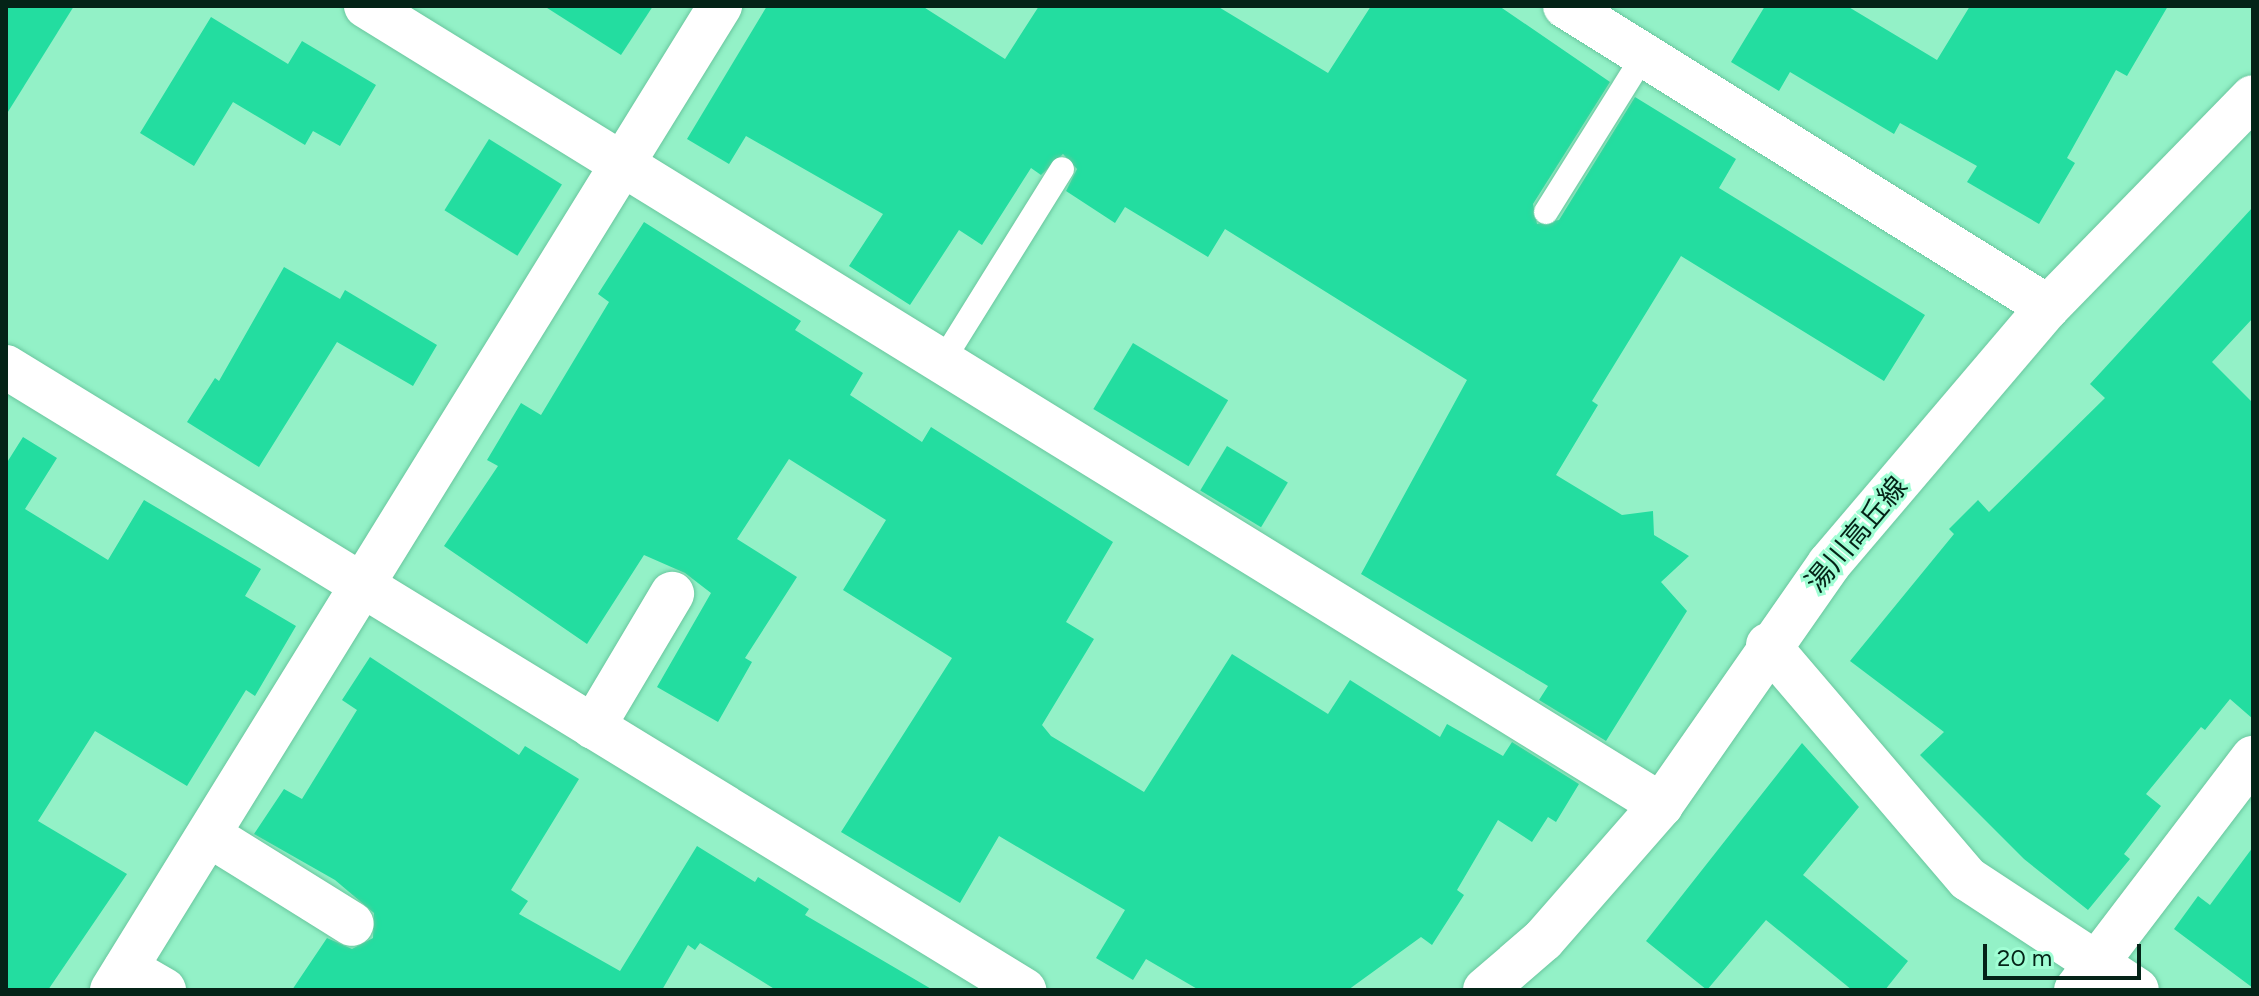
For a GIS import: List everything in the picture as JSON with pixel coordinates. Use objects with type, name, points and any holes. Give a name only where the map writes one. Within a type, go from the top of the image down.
[{"type":"street","points":[[366,6],[1661,805]]},
{"type":"street","points":[[164,990],[119,979],[720,6]]},
{"type":"street","points":[[1565,6],[2048,307]]},
{"type":"street","name":"湯川高丘線","points":[[1485,990],[1543,940],[1661,805],[1768,645],[1829,564],[2048,307],[2253,97]]},
{"type":"street","points":[[6,367],[1024,990]]},
{"type":"street","points":[[593,727],[672,594]]},
{"type":"street","points":[[1768,645],[1968,879],[2087,975],[2137,990]]},
{"type":"street","points":[[2087,975],[2253,758]]},
{"type":"street","points":[[209,835],[352,924]]},
{"type":"lane","points":[[1546,212],[1644,55]]},
{"type":"lane","points":[[942,362],[1062,169]]},
{"type":"building","points":[[6,6],[74,6],[6,115]]},
{"type":"building","points":[[544,6],[653,6],[621,55]]},
{"type":"building","points":[[767,6],[922,6],[1005,59],[1039,6],[1217,6],[1328,73],[1371,6],[1499,6],[1610,82],[1533,204],[1537,224],[1559,220],[1635,97],[1736,159],[1719,188],[1925,315],[1884,381],[1681,256],[1592,401],[1598,405],[1556,475],[1622,515],[1653,511],[1654,535],[1689,556],[1661,582],[1687,611],[1606,741],[1539,700],[1548,686],[1361,574],[1467,380],[1225,229],[1208,257],[1125,207],[1115,223],[1066,191],[1077,169],[1063,154],[1041,175],[1031,168],[982,245],[959,230],[910,305],[849,266],[883,214],[746,136],[729,164],[687,139]]},
{"type":"building","points":[[1765,6],[1847,6],[1937,60],[1970,6],[2168,6],[2127,76],[2116,70],[2067,158],[2075,163],[2039,224],[1967,182],[1977,166],[1900,123],[1894,134],[1790,72],[1779,91],[1731,62]]},
{"type":"building","points":[[211,17],[288,64],[302,41],[376,85],[340,146],[313,131],[305,145],[233,102],[194,166],[140,133]]},
{"type":"building","points":[[489,139],[562,185],[517,256],[444,210]]},
{"type":"building","points":[[2253,207],[2253,318],[2212,362],[2253,403],[2253,719],[2230,699],[2205,730],[2201,727],[2146,794],[2161,806],[2124,854],[2130,859],[2088,910],[2024,859],[1920,755],[1944,732],[1850,661],[1954,534],[1949,529],[1978,500],[1989,512],[2105,398],[2090,384]]},
{"type":"building","points":[[644,222],[801,321],[795,330],[863,373],[850,395],[922,442],[931,427],[1113,542],[1066,622],[1094,639],[1042,725],[1051,736],[1144,792],[1232,654],[1328,714],[1350,680],[1440,737],[1447,724],[1503,756],[1512,742],[1579,784],[1556,822],[1548,817],[1532,842],[1498,820],[1457,890],[1464,895],[1432,945],[1421,937],[1348,990],[1199,990],[1146,959],[1133,980],[1096,958],[1125,910],[999,836],[960,903],[841,832],[952,658],[843,590],[886,520],[789,459],[737,539],[797,577],[745,658],[752,662],[718,722],[657,687],[711,593],[685,573],[644,555],[587,644],[444,546],[498,466],[487,460],[521,403],[541,415],[609,302],[598,294]]},
{"type":"building","points":[[284,267],[340,299],[345,290],[437,345],[413,386],[337,342],[259,467],[187,422],[215,378],[219,381]]},
{"type":"building","points":[[1133,343],[1228,400],[1188,466],[1093,409]]},
{"type":"building","points":[[23,437],[57,458],[25,509],[108,560],[144,500],[261,569],[245,596],[296,626],[255,696],[246,690],[187,786],[95,731],[38,821],[127,874],[48,990],[6,990],[6,464]]},
{"type":"building","points":[[1227,446],[1288,483],[1261,527],[1200,491]]},
{"type":"building","points":[[370,657],[519,755],[525,746],[579,779],[511,890],[528,901],[519,914],[620,971],[697,846],[755,882],[758,877],[809,909],[805,915],[933,990],[776,990],[700,943],[695,950],[688,945],[662,990],[292,990],[327,938],[352,949],[373,938],[374,913],[335,880],[254,834],[284,789],[302,799],[357,710],[342,700]]},
{"type":"building","points":[[1802,743],[1859,807],[1803,875],[1908,961],[1885,990],[1852,990],[1766,920],[1707,990],[1646,941]]},
{"type":"building","points":[[2253,847],[2253,988],[2174,929],[2198,896],[2210,905]]}]
